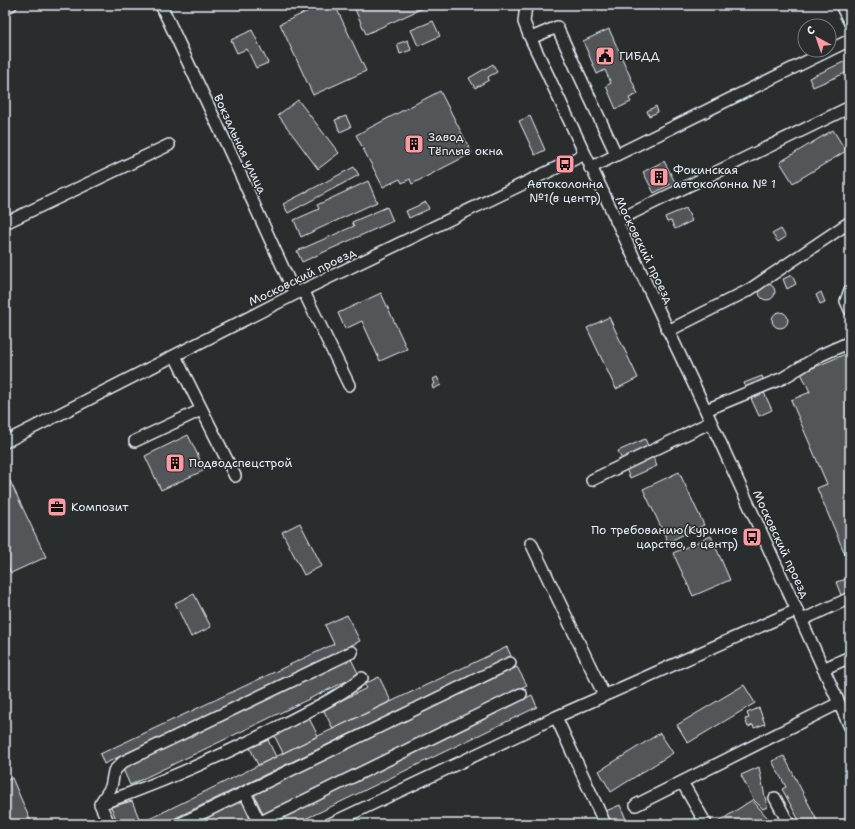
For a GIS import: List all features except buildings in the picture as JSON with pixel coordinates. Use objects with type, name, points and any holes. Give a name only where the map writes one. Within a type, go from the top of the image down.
[{"type":"street","points":[[5,8],[11,5]]},
{"type":"street","name":"Вокзальная улица","points":[[161,5],[299,292],[349,385]]},
{"type":"street","points":[[841,5],[850,22]]},
{"type":"street","points":[[527,6],[524,22],[585,154]]},
{"type":"street","points":[[531,38],[557,27],[616,154]]},
{"type":"street","points":[[590,168],[850,40]]},
{"type":"street","points":[[616,220],[850,107]]},
{"type":"street","points":[[5,223],[169,145]]},
{"type":"street","name":"Московский проезд","points":[[5,442],[299,292],[585,154],[590,168],[706,410],[850,727]]},
{"type":"street","points":[[668,331],[749,290],[850,222]]},
{"type":"street","points":[[850,290],[846,301],[850,310]]},
{"type":"street","points":[[706,410],[782,378],[821,355],[850,342]]},
{"type":"street","points":[[175,356],[235,476]]},
{"type":"street","points":[[135,441],[202,410]]},
{"type":"street","points":[[592,480],[711,422]]},
{"type":"street","points":[[531,544],[604,695]]},
{"type":"street","points":[[802,620],[850,598]]},
{"type":"street","points":[[330,824],[604,695],[797,610]]},
{"type":"street","points":[[100,804],[111,787],[114,771],[123,762],[352,652]]},
{"type":"street","points":[[824,669],[850,657]]},
{"type":"street","points":[[180,824],[510,663]]},
{"type":"street","points":[[100,804],[142,790],[242,746],[345,691],[362,678]]},
{"type":"street","points":[[245,793],[259,824],[521,694]]},
{"type":"street","points":[[636,805],[839,703]]},
{"type":"street","points":[[556,717],[605,824]]},
{"type":"street","points":[[682,782],[706,824]]},
{"type":"street","points":[[775,798],[789,824]]},
{"type":"street","points":[[100,804],[109,824]]},
{"type":"place","name":"ГИБДД","points":[[605,56]]},
{"type":"place","name":"Завод Тёплые окна","points":[[414,144]]},
{"type":"place","name":"Автоколонна №1(в центр)","points":[[565,164]]},
{"type":"place","name":"Фокинская автоколонна № 1","points":[[659,177]]},
{"type":"place","name":"Подводспецстрой","points":[[175,463]]},
{"type":"place","name":"Композит","points":[[57,507]]},
{"type":"place","name":"По требованию(Куриное царство, в центр)","points":[[752,537]]}]
